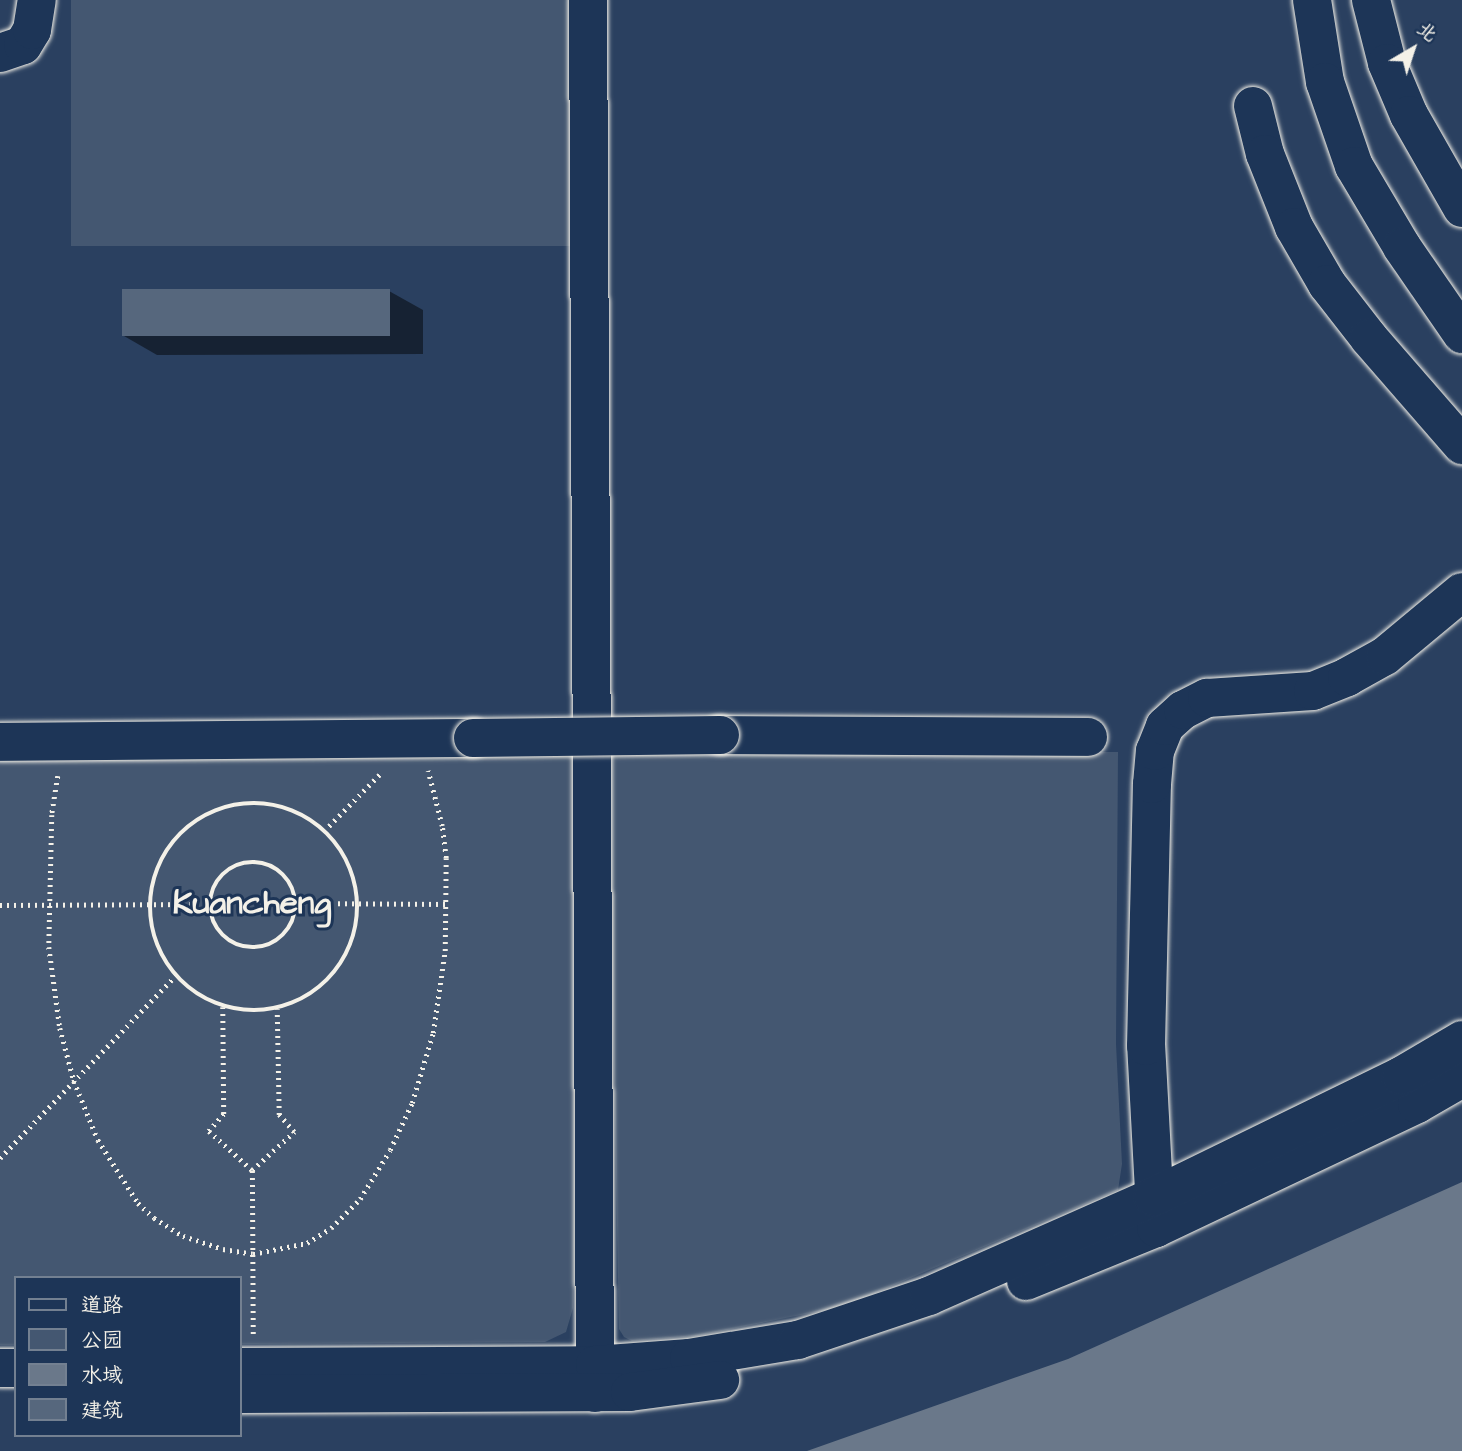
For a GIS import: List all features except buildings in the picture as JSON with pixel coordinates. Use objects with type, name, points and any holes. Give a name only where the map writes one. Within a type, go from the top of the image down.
[{"type":"street","points":[[0,53],[23,45],[32,30],[37,0]]},
{"type":"street","points":[[588,0],[595,1379]]},
{"type":"street","points":[[1312,0],[1325,82],[1354,166],[1402,247],[1462,334]]},
{"type":"street","points":[[1371,0],[1387,63],[1409,115],[1462,208]]},
{"type":"street","points":[[1253,106],[1265,154],[1294,227],[1327,284],[1369,338],[1462,445]]},
{"type":"street","points":[[1154,1213],[1146,1046],[1152,784],[1155,751],[1166,726],[1183,710],[1207,698],[1313,691],[1347,677],[1385,656],[1462,592]]},
{"type":"street","points":[[0,742],[720,735],[1088,737]]},
{"type":"street","points":[[1154,1213],[1462,1040]]},
{"type":"street","points":[[242,1394],[595,1379],[745,1351],[862,1321],[1154,1213],[1417,1104],[1462,1078]]},
{"type":"street","points":[[246,1351],[595,1379]]},
{"type":"path","points":[[61,763],[52,815],[52,982],[74,1081],[98,1140],[138,1203],[154,1218],[183,1236],[223,1249],[253,1254],[307,1243],[331,1228],[360,1199],[390,1150],[412,1103],[433,1034],[445,951],[447,904],[442,826],[428,770]]},
{"type":"path","points":[[324,831],[387,766]]},
{"type":"path","points":[[256,802],[281,806],[305,815],[324,831],[345,854],[352,870],[359,904],[354,938],[338,970],[311,995],[277,1009],[250,1011],[223,1007],[198,995],[176,975],[154,938],[149,904],[154,875],[164,852],[188,825],[220,808],[256,802]]},
{"type":"path","points":[[253,862],[269,865],[282,873],[294,891],[296,903],[292,923],[284,936],[265,947],[251,948],[231,942],[219,933],[209,904],[213,887],[222,875],[238,864],[253,862]]},
{"type":"path","points":[[296,903],[447,904]]},
{"type":"path","points":[[0,905],[209,904]]},
{"type":"path","points":[[0,1158],[176,975]]},
{"type":"path","points":[[223,1007],[224,1114],[209,1131],[252,1170],[253,1254],[246,1351]]},
{"type":"path","points":[[252,1170],[294,1132],[279,1115],[277,1009]]},
{"type":"green space","points":[[71,0],[572,0],[572,246],[71,246]]},
{"type":"green space","points":[[1118,752],[1116,1044],[1122,1164],[1118,1190],[861,1299],[826,1310],[696,1336],[632,1341],[624,1337],[619,1329],[608,753]]},
{"type":"green space","points":[[582,754],[573,1308],[566,1332],[545,1342],[242,1344],[242,1276],[14,1276],[14,1345],[0,1345],[0,756]]},
{"type":"water","points":[[1462,1182],[1462,1451],[807,1451],[1068,1359]]},
{"type":"district","name":"Kuancheng","points":[[252,904]]}]
